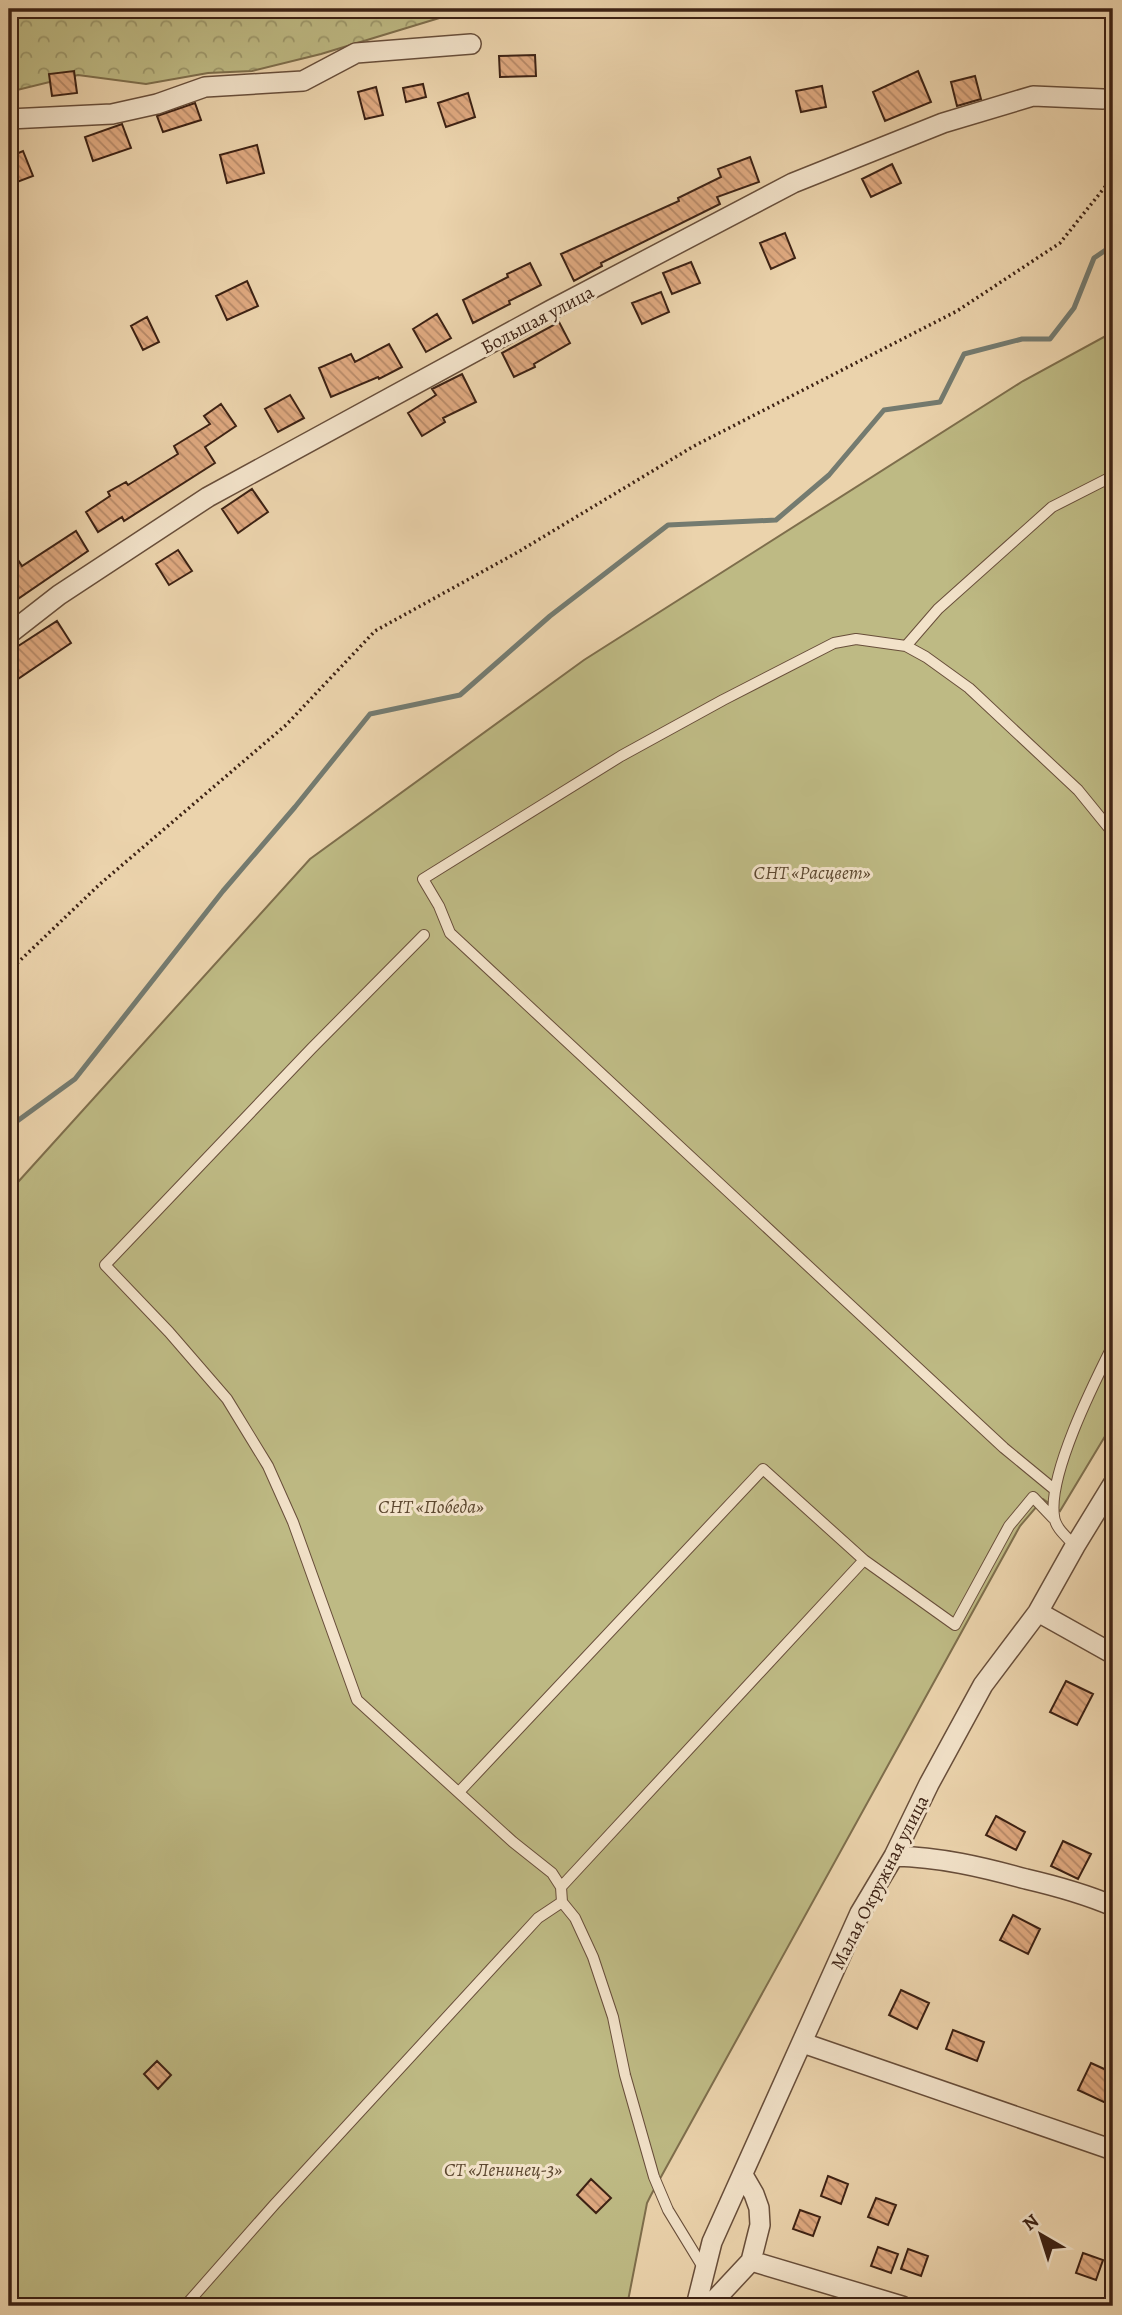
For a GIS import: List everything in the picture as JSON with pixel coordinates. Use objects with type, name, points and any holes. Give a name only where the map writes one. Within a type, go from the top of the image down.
[{"type":"street","points":[[9,119],[112,114],[157,104],[205,87],[303,81],[356,53],[471,44]]},
{"type":"street","name":"Большая улица","points":[[9,634],[59,595],[208,497],[551,310],[793,183],[943,123],[1033,96],[1108,103]]},
{"type":"street","name":"Малая Окружная улица","points":[[696,2306],[712,2242],[860,1913],[894,1856],[929,1784],[983,1685],[1038,1612],[1113,1484]]},
{"type":"street","points":[[1038,1612],[1113,1654]]},
{"type":"street","points":[[894,1856],[966,1863],[1085,1894],[1113,1906]]},
{"type":"street","points":[[803,2043],[1113,2150]]},
{"type":"street","points":[[709,2306],[751,2261],[760,2225],[759,2208],[743,2175]]},
{"type":"street","points":[[751,2261],[902,2306]]},
{"type":"lane","points":[[906,646],[938,609],[1052,507],[1113,476]]},
{"type":"lane","points":[[1055,1490],[993,1438],[450,933],[423,878],[621,756],[834,643],[856,639],[906,646],[926,657],[979,696],[1078,790],[1113,833]]},
{"type":"lane","points":[[424,935],[105,1265],[169,1332],[227,1399],[268,1466],[293,1522],[357,1700],[513,1842],[552,1873],[561,1887],[562,1902],[575,1917],[593,1957],[613,2017],[625,2075],[654,2177],[668,2210],[705,2270]]},
{"type":"lane","points":[[1054,1518],[1055,1490],[1073,1433],[1113,1345]]},
{"type":"lane","points":[[459,1792],[762,1469],[864,1560],[955,1625],[1009,1526],[1033,1497],[1054,1518],[1060,1530],[1075,1546]]},
{"type":"lane","points":[[561,1887],[864,1560]]},
{"type":"lane","points":[[185,2306],[274,2205],[538,1918],[562,1902]]},
{"type":"path","points":[[9,971],[100,884],[286,725],[375,631],[518,552],[695,446],[957,311],[1060,243],[1113,177]]},
{"type":"green space","points":[[9,9],[469,9],[321,54],[252,71],[208,73],[146,84],[78,75],[9,92]]},
{"type":"green space","name":"СНТ «Победа»","points":[[1113,332],[1113,1423],[1060,1511],[1043,1499],[1020,1526],[651,2195],[647,2203],[627,2306],[9,2306],[9,1192],[310,859],[584,660],[1023,381]]},
{"type":"building","points":[[535,55],[536,76],[500,77],[499,56]]},
{"type":"building","points":[[74,71],[77,93],[52,96],[49,74]]},
{"type":"building","points":[[918,71],[931,102],[885,121],[873,92]]},
{"type":"building","points":[[975,76],[981,99],[957,106],[951,82]]},
{"type":"building","points":[[423,84],[426,97],[406,102],[403,88]]},
{"type":"building","points":[[822,86],[826,107],[801,112],[796,91]]},
{"type":"building","points":[[376,87],[383,115],[365,119],[358,92]]},
{"type":"building","points":[[468,93],[475,117],[446,127],[438,103]]},
{"type":"building","points":[[195,103],[201,120],[163,132],[157,116]]},
{"type":"building","points":[[122,124],[131,148],[93,161],[85,137]]},
{"type":"building","points":[[257,145],[264,173],[227,183],[220,155]]},
{"type":"building","points":[[23,151],[33,176],[9,185],[9,157]]},
{"type":"building","points":[[750,157],[759,182],[717,197],[720,204],[601,263],[602,266],[574,281],[561,254],[679,201],[678,198],[721,177],[718,169]]},
{"type":"building","points":[[892,164],[901,183],[871,197],[862,179]]},
{"type":"building","points":[[785,233],[795,258],[771,269],[760,243]]},
{"type":"building","points":[[691,262],[700,283],[672,294],[663,273]]},
{"type":"building","points":[[530,263],[541,285],[473,323],[463,300]]},
{"type":"building","points":[[247,281],[258,306],[227,320],[216,296]]},
{"type":"building","points":[[661,292],[669,312],[642,324],[632,303]]},
{"type":"building","points":[[437,314],[451,338],[426,352],[413,329]]},
{"type":"building","points":[[147,317],[159,342],[143,350],[131,326]]},
{"type":"building","points":[[559,322],[570,343],[534,364],[535,367],[514,377],[502,353]]},
{"type":"building","points":[[389,344],[402,367],[379,379],[378,377],[331,397],[319,368],[351,354],[355,362]]},
{"type":"building","points":[[462,374],[476,402],[443,418],[445,422],[422,436],[408,413],[436,395],[432,389]]},
{"type":"building","points":[[290,395],[304,418],[278,432],[265,409]]},
{"type":"building","points":[[221,404],[236,426],[205,447],[215,463],[124,521],[122,517],[98,532],[86,512],[110,496],[108,492],[126,482],[128,485],[178,454],[174,446],[210,424],[204,416]]},
{"type":"building","points":[[252,489],[268,512],[238,533],[222,509]]},
{"type":"building","points":[[76,531],[88,551],[9,605],[9,546],[22,566]]},
{"type":"building","points":[[178,550],[192,571],[169,585],[156,564]]},
{"type":"building","points":[[57,621],[71,643],[9,685],[9,652]]},
{"type":"building","points":[[1066,1681],[1093,1694],[1077,1725],[1050,1712]]},
{"type":"building","points":[[996,1816],[1025,1832],[1016,1850],[986,1835]]},
{"type":"building","points":[[1063,1841],[1091,1854],[1078,1879],[1051,1866]]},
{"type":"building","points":[[1013,1915],[1040,1929],[1028,1954],[1000,1940]]},
{"type":"building","points":[[901,1990],[929,2003],[917,2029],[889,2015]]},
{"type":"building","points":[[953,2030],[984,2042],[977,2061],[946,2049]]},
{"type":"building","points":[[157,2061],[171,2075],[158,2089],[144,2074]]},
{"type":"building","points":[[1091,2063],[1113,2073],[1113,2093],[1108,2104],[1078,2090]]},
{"type":"building","points":[[828,2176],[848,2184],[841,2204],[821,2196]]},
{"type":"building","points":[[591,2179],[611,2198],[596,2213],[577,2195]]},
{"type":"building","points":[[876,2198],[896,2205],[888,2225],[868,2217]]},
{"type":"building","points":[[800,2210],[820,2217],[813,2236],[793,2229]]},
{"type":"building","points":[[878,2247],[898,2254],[891,2273],[871,2266]]},
{"type":"building","points":[[908,2249],[928,2256],[921,2276],[901,2269]]},
{"type":"building","points":[[1083,2253],[1103,2260],[1096,2280],[1076,2273]]},
{"type":"waterway","points":[[9,1127],[75,1079],[223,891],[370,714],[460,695],[550,616],[668,525],[776,520],[829,475],[884,410],[940,402],[964,354],[1022,339],[1050,339],[1074,308],[1094,258],[1113,245]]},
{"type":"park label","name":"СНТ «Расцвет»","points":[[812,872]]},
{"type":"park label","name":"СТ «Ленинец-3»","points":[[503,2169]]}]
